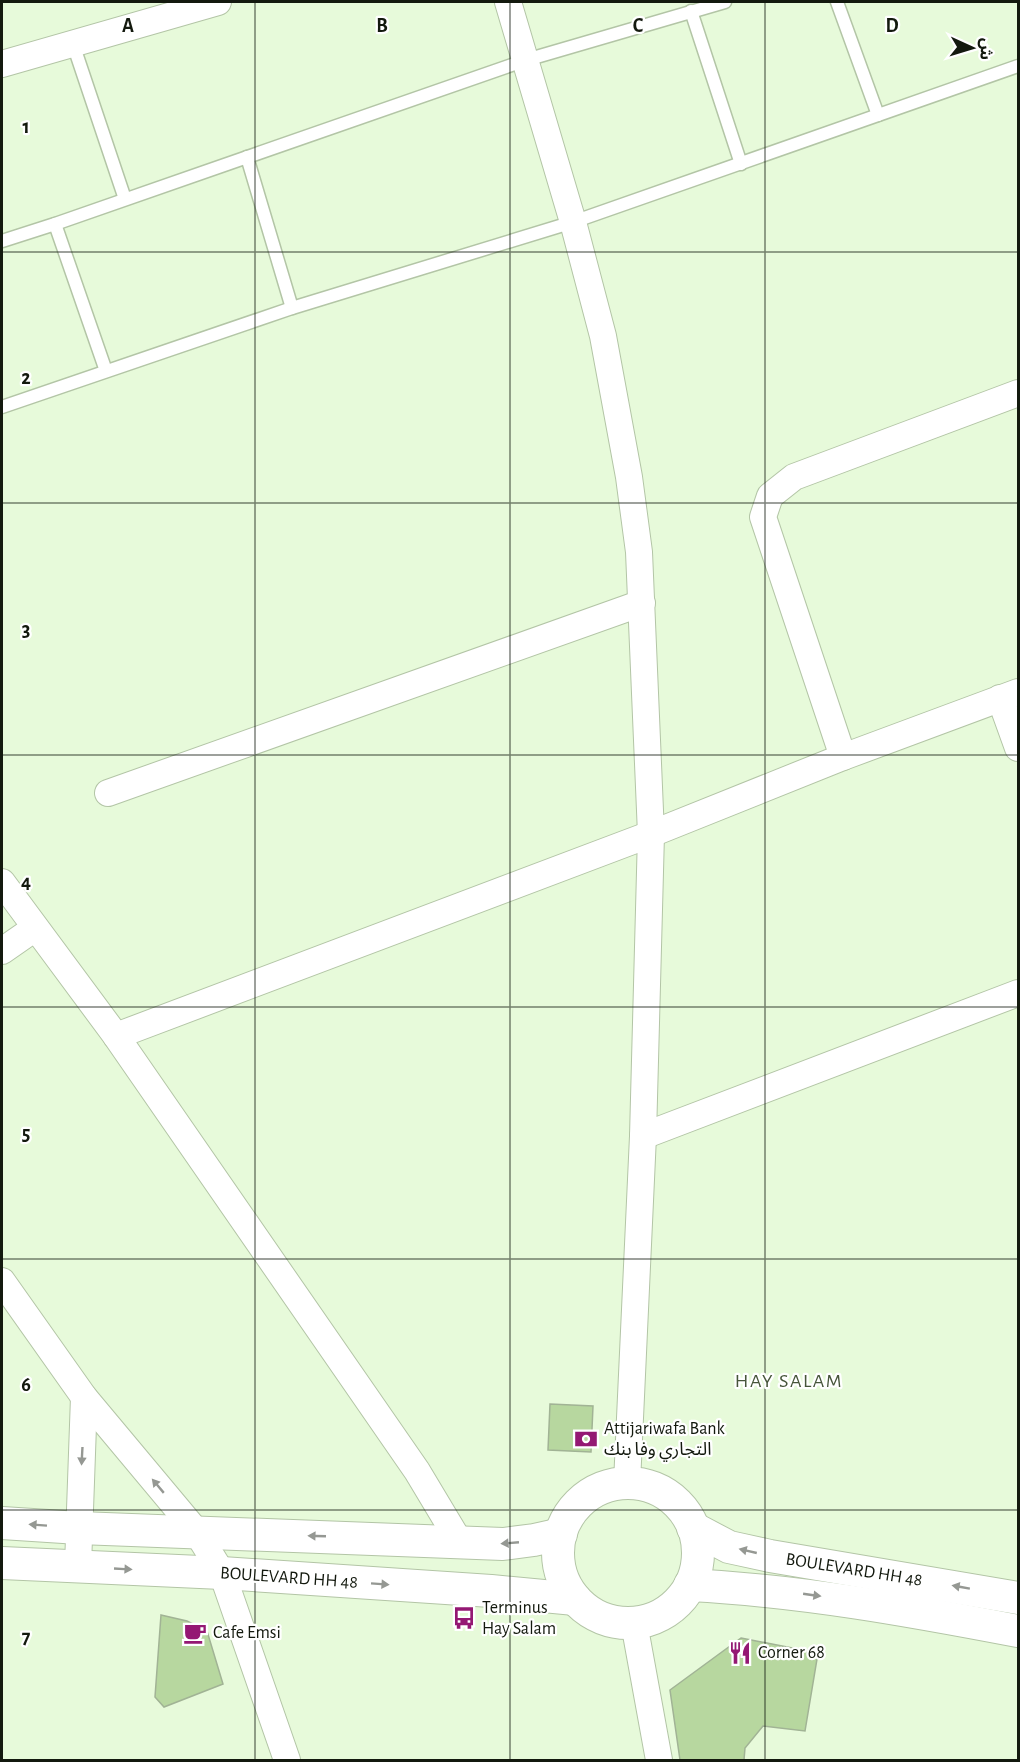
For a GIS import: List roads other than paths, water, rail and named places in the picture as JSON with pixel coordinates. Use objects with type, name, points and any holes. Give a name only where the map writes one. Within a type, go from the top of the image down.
[{"type":"street","points":[[2,64],[218,2]]},
{"type":"street","points":[[508,2],[573,222],[603,336],[629,477],[639,552],[651,834],[643,1136],[627,1483]]},
{"type":"street","points":[[843,758],[763,517],[770,496],[794,477],[1018,393]]},
{"type":"street","points":[[108,793],[642,603]]},
{"type":"street","points":[[116,1036],[651,834],[1009,695],[1018,748]]},
{"type":"street","points":[[2,882],[116,1036],[417,1471],[459,1542]]},
{"type":"street","points":[[2,951],[35,928]]},
{"type":"street","points":[[643,1136],[1018,993]]},
{"type":"street","points":[[2,1281],[9,1304],[196,1531],[222,1573],[287,1761]]},
{"type":"street","points":[[78,1566],[84,1397]]},
{"type":"street","points":[[627,1483],[648,1486],[667,1495],[683,1510],[693,1528],[698,1557],[690,1586],[667,1612],[652,1620],[634,1623],[612,1622],[592,1614],[575,1599],[566,1585],[560,1568],[558,1551],[561,1534],[571,1514],[586,1498],[605,1487],[627,1483]]},
{"type":"street","points":[[2,1523],[503,1544],[561,1534]]},
{"type":"street","name":"BOULEVARD HH 48","points":[[693,1528],[729,1547],[770,1556],[1018,1598]]},
{"type":"street","name":"BOULEVARD HH 48","points":[[2,1563],[222,1573],[491,1591],[575,1599]]},
{"type":"street","name":"BOULEVARD HH 48","points":[[690,1586],[753,1588],[807,1594],[876,1604],[1018,1631]]},
{"type":"street","points":[[634,1623],[659,1761]]},
{"type":"lane","points":[[2,240],[55,224],[526,60],[725,2]]},
{"type":"lane","points":[[837,2],[878,115]]},
{"type":"lane","points":[[691,11],[741,164]]},
{"type":"lane","points":[[72,44],[125,199]]},
{"type":"lane","points":[[2,407],[292,308],[573,222],[1018,66]]},
{"type":"lane","points":[[247,157],[292,308]]},
{"type":"lane","points":[[55,224],[106,371]]},
{"type":"place","name":"Attijariwafa Bank التجاري وفا بنك","points":[[586,1439]]},
{"type":"place","name":"Terminus Hay Salam","points":[[464,1618]]},
{"type":"place","name":"Cafe Emsi","points":[[195,1633]]},
{"type":"place","name":"Corner 68","points":[[740,1653]]},
{"type":"district","name":"HAY SALAM","points":[[789,1381]]}]
